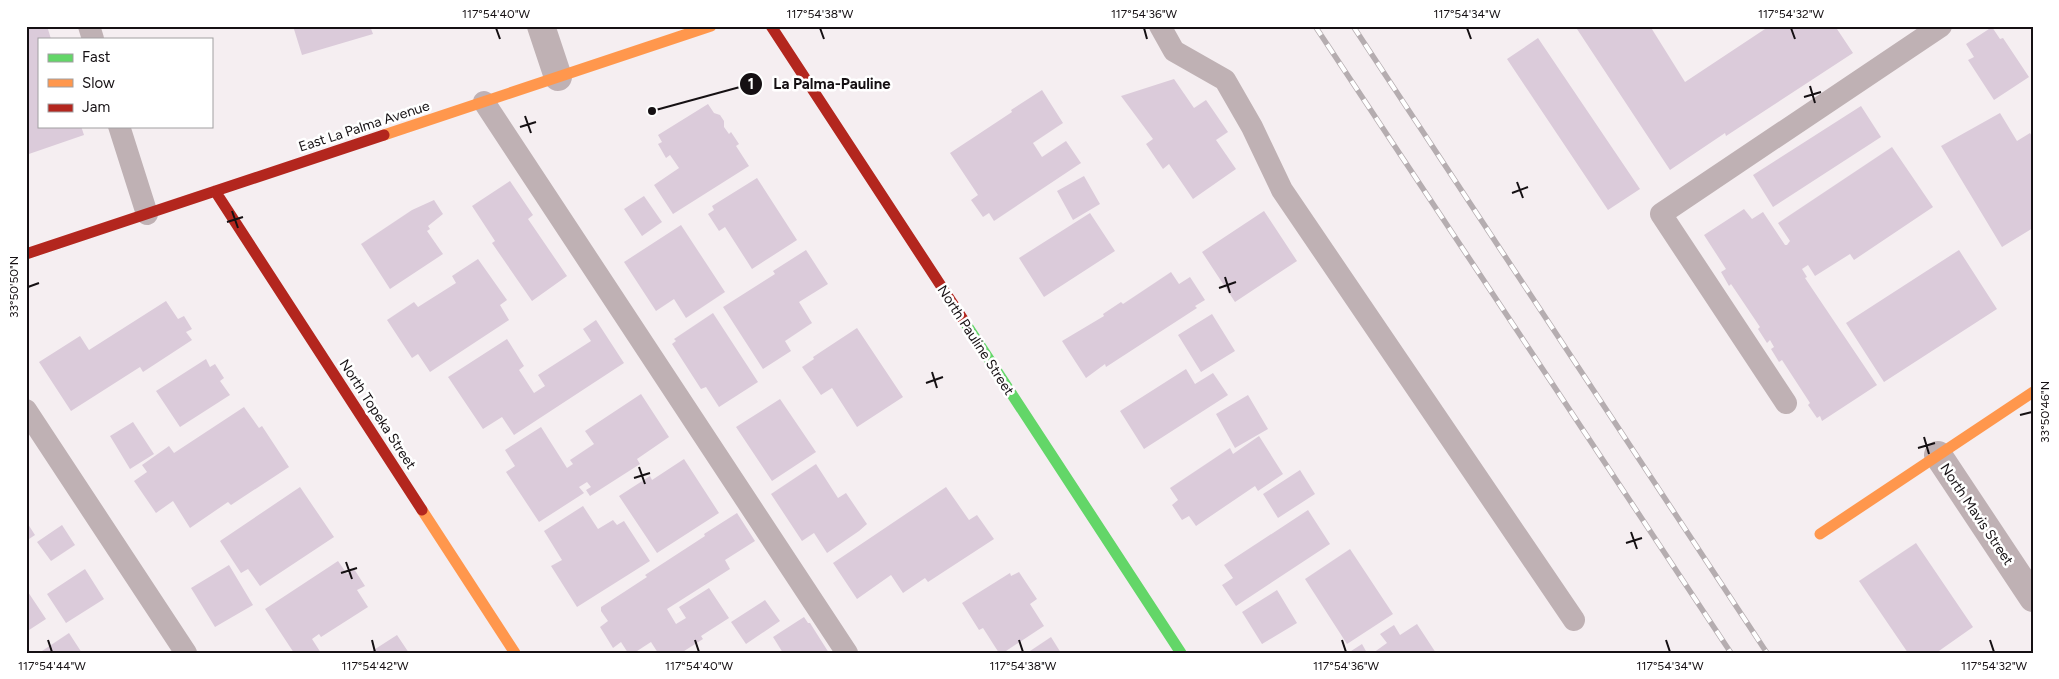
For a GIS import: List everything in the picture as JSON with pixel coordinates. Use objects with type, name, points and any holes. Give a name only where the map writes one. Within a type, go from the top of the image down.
[{"type":"street","points":[[541,26],[558,77]]},
{"type":"street","name":"East La Palma Avenue","points":[[26,254],[711,26]]},
{"type":"street","name":"North Pauline Street","points":[[771,26],[1181,653]]},
{"type":"street","name":"North Topeka Street","points":[[215,191],[516,653]]},
{"type":"street","points":[[1820,534],[2033,392]]},
{"type":"street","name":"North Mavis Street","points":[[1938,455],[2033,598]]},
{"type":"lane","points":[[1160,26],[1174,51],[1225,80],[1252,127],[1282,190],[1574,620]]},
{"type":"lane","points":[[1786,403],[1661,214],[1941,26]]},
{"type":"lane","points":[[484,102],[847,653]]},
{"type":"lane","points":[[120,128],[148,214]]},
{"type":"lane","points":[[26,410],[186,653]]},
{"type":"building","points":[[26,26],[47,26],[51,38],[38,38],[38,128],[82,128],[84,135],[26,155]]},
{"type":"building","points":[[293,26],[370,26],[373,34],[302,55]]},
{"type":"building","points":[[1575,26],[1650,26],[1685,82],[1765,29],[1763,26],[1835,26],[1853,53],[1726,136],[1725,133],[1670,170]]},
{"type":"building","points":[[1992,27],[2000,39],[2003,38],[2029,77],[1994,100],[1968,60],[1974,57],[1966,44]]},
{"type":"building","points":[[1538,38],[1640,189],[1608,210],[1507,59]]},
{"type":"building","points":[[1174,79],[1194,108],[1206,100],[1228,132],[1216,140],[1236,169],[1193,199],[1169,164],[1163,169],[1146,144],[1153,139],[1121,96]]},
{"type":"building","points":[[1042,90],[1063,123],[1033,143],[1042,157],[1066,141],[1081,163],[994,221],[989,213],[983,217],[971,200],[978,195],[950,153]]},
{"type":"building","points":[[708,104],[714,113],[720,115],[724,121],[724,127],[729,134],[731,132],[739,144],[736,146],[749,166],[673,214],[654,185],[679,168],[670,155],[666,158],[658,144],[662,142],[658,135]]},
{"type":"building","points":[[1861,106],[1881,137],[1773,207],[1753,175]]},
{"type":"building","points":[[2000,113],[2017,141],[2030,133],[2033,138],[2033,228],[2002,247],[1941,146]]},
{"type":"building","points":[[1892,147],[1933,207],[1854,260],[1850,254],[1815,276],[1808,265],[1802,269],[1807,277],[1805,278],[1877,385],[1822,421],[1820,416],[1817,418],[1808,405],[1810,403],[1782,360],[1779,362],[1771,349],[1774,347],[1770,340],[1767,343],[1758,329],[1760,327],[1731,284],[1729,286],[1721,272],[1726,269],[1704,235],[1744,209],[1752,219],[1763,212],[1785,245],[1787,245],[1790,241],[1778,223]]},
{"type":"building","points":[[1084,176],[1100,204],[1073,220],[1057,191]]},
{"type":"building","points":[[757,178],[797,240],[752,269],[725,227],[719,231],[708,214],[714,210],[712,206]]},
{"type":"building","points":[[510,181],[533,215],[528,219],[567,276],[532,301],[492,243],[495,241],[472,206]]},
{"type":"building","points":[[644,196],[662,222],[642,236],[624,209]]},
{"type":"building","points":[[434,200],[443,214],[428,226],[430,229],[427,231],[443,254],[390,289],[361,244],[412,210]]},
{"type":"building","points":[[1264,211],[1297,261],[1235,302],[1202,252]]},
{"type":"building","points":[[1090,213],[1115,251],[1044,297],[1019,258]]},
{"type":"building","points":[[681,225],[725,292],[686,318],[674,299],[656,311],[624,262]]},
{"type":"building","points":[[806,250],[828,284],[799,302],[812,323],[785,341],[791,351],[763,369],[723,307],[775,274],[773,271]]},
{"type":"building","points":[[1959,250],[1997,309],[1884,382],[1846,323]]},
{"type":"building","points":[[478,259],[507,300],[500,305],[509,320],[430,372],[418,354],[412,358],[387,320],[414,302],[418,307],[456,283],[452,276]]},
{"type":"building","points":[[1171,272],[1179,284],[1190,277],[1205,300],[1195,306],[1197,308],[1106,367],[1105,364],[1086,378],[1062,341]]},
{"type":"building","points":[[166,301],[178,319],[184,316],[192,329],[186,332],[192,340],[143,372],[140,367],[71,411],[39,362],[80,336],[89,350]]},
{"type":"building","points":[[713,313],[758,382],[719,407],[706,387],[701,389],[672,344],[676,341],[674,339]]},
{"type":"building","points":[[1212,314],[1235,351],[1201,372],[1178,335]]},
{"type":"building","points":[[596,320],[624,363],[514,435],[502,417],[483,429],[448,377],[507,339],[524,366],[519,370],[534,393],[545,386],[538,375],[591,341],[583,329]]},
{"type":"building","points":[[857,328],[903,397],[857,427],[832,388],[821,395],[802,367],[814,359],[813,357]]},
{"type":"building","points":[[206,359],[210,367],[215,364],[224,378],[220,381],[230,395],[180,427],[156,391]]},
{"type":"building","points":[[1186,369],[1195,384],[1213,373],[1228,395],[1144,449],[1120,411]]},
{"type":"building","points":[[641,394],[669,437],[637,459],[640,464],[590,496],[586,490],[591,487],[587,482],[579,487],[584,493],[539,522],[506,472],[515,466],[505,450],[541,427],[567,468],[573,464],[570,460],[594,444],[585,431]]},
{"type":"building","points":[[1248,395],[1268,429],[1235,448],[1216,414]]},
{"type":"building","points":[[780,399],[816,452],[772,481],[736,427]]},
{"type":"building","points":[[244,407],[259,428],[262,426],[289,467],[231,505],[228,502],[190,528],[173,501],[156,513],[134,481],[147,472],[142,465],[169,446],[174,453]]},
{"type":"building","points":[[133,422],[154,454],[130,469],[110,436]]},
{"type":"building","points":[[1259,436],[1283,474],[1258,491],[1255,486],[1196,526],[1189,516],[1182,520],[1172,505],[1178,500],[1170,488],[1230,448],[1233,454]]},
{"type":"building","points":[[684,459],[719,513],[657,553],[619,496],[650,476],[652,480]]},
{"type":"building","points":[[816,464],[838,498],[846,493],[867,524],[827,553],[814,533],[802,541],[771,494]]},
{"type":"building","points":[[1300,470],[1315,494],[1278,518],[1263,494]]},
{"type":"building","points":[[300,487],[334,537],[260,586],[248,569],[241,573],[220,541]]},
{"type":"building","points":[[946,487],[969,520],[977,515],[994,539],[928,582],[925,578],[903,593],[891,575],[857,599],[833,563]]},
{"type":"building","points":[[583,506],[598,529],[613,520],[617,525],[624,521],[650,561],[577,607],[551,566],[562,560],[544,531]]},
{"type":"building","points":[[1308,510],[1330,544],[1236,606],[1222,585],[1233,578],[1224,565]]},
{"type":"building","points":[[737,513],[755,541],[725,560],[730,569],[667,609],[676,624],[686,618],[679,607],[709,588],[729,618],[701,636],[703,639],[681,653],[658,653],[651,642],[634,653],[628,653],[621,642],[613,648],[600,627],[608,621],[601,611],[601,607]]},
{"type":"building","points":[[26,521],[35,535],[26,541]]},
{"type":"building","points":[[62,525],[75,545],[51,561],[37,542]]},
{"type":"building","points":[[1916,543],[1973,627],[1936,653],[1908,653],[1859,581]]},
{"type":"building","points":[[1350,549],[1393,614],[1347,644],[1305,579]]},
{"type":"building","points":[[338,561],[347,574],[354,569],[365,586],[357,590],[368,607],[321,637],[319,634],[312,639],[321,653],[294,653],[265,609]]},
{"type":"building","points":[[229,565],[253,605],[215,627],[191,588]]},
{"type":"building","points":[[85,569],[104,599],[66,623],[47,594]]},
{"type":"building","points":[[1019,572],[1037,599],[1030,604],[1044,626],[1003,653],[999,653],[983,628],[979,630],[962,603],[1010,573],[1011,576]]},
{"type":"building","points":[[26,589],[46,619],[26,632]]},
{"type":"building","points":[[1277,590],[1297,623],[1262,644],[1242,612]]},
{"type":"building","points":[[765,600],[780,621],[746,644],[731,622]]},
{"type":"building","points":[[804,617],[810,623],[829,653],[783,653],[773,637]]},
{"type":"building","points":[[1417,624],[1436,653],[1373,653],[1387,643],[1380,634],[1394,625],[1400,635]]},
{"type":"building","points":[[69,633],[82,653],[39,653]]},
{"type":"building","points":[[397,635],[409,653],[369,653]]},
{"type":"building","points":[[1051,637],[1061,653],[1027,653]]},
{"type":"building","points":[[1362,644],[1367,653],[1348,653]]},
{"type":"railway","points":[[1315,26],[1731,653]]},
{"type":"railway","points":[[1353,26],[1767,653]]},
{"type":"traffic: fast","points":[[964,321],[1181,653]]},
{"type":"traffic: slow","points":[[384,135],[711,26]]},
{"type":"traffic: slow","points":[[1820,534],[2033,392]]},
{"type":"traffic: slow","points":[[422,510],[515,653]]},
{"type":"traffic: jam","points":[[771,26],[964,321]]},
{"type":"traffic: jam","points":[[26,254],[384,135]]},
{"type":"traffic: jam","points":[[215,191],[422,510]]},
{"type":"place","name":"La Palma-Pauline","points":[[652,111]]}]
